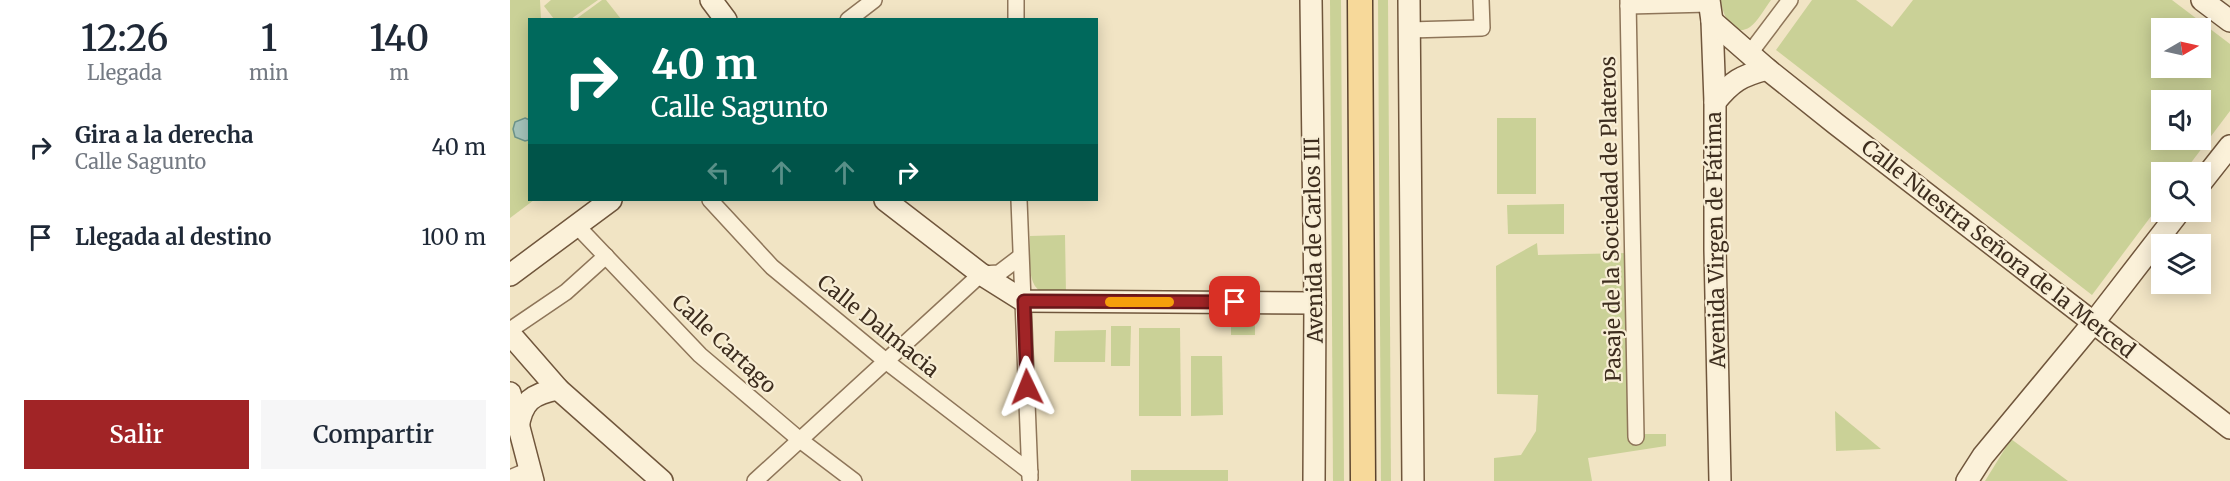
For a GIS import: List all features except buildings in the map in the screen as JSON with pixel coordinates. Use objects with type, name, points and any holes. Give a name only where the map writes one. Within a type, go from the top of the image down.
[{"type":"main road","points":[[1360,0],[1363,481]]},
{"type":"street","points":[[711,0],[724,18]]},
{"type":"street","points":[[1016,0],[1016,18]]},
{"type":"street","name":"Avenida de Carlos III","points":[[1311,0],[1315,303],[1314,481]]},
{"type":"street","points":[[1409,0],[1413,481]]},
{"type":"street","points":[[1409,30],[1482,28],[1481,0]]},
{"type":"street","points":[[1750,53],[1790,0]]},
{"type":"street","points":[[2202,0],[2230,21]]},
{"type":"street","points":[[1628,3],[1710,8]]},
{"type":"street","name":"Pasaje de la Sociedad de Plateros","points":[[1628,3],[1636,437]]},
{"type":"street","name":"Calle Nuestra Señora de la Merced","points":[[1710,8],[1767,69],[2230,428]]},
{"type":"street","name":"Avenida Virgen de Fátima","points":[[1710,8],[1715,102],[1715,239],[1720,481]]},
{"type":"street","points":[[852,18],[870,10]]},
{"type":"street","points":[[1715,102],[1730,84],[1751,73],[1767,69]]},
{"type":"street","points":[[2211,170],[2230,146]]},
{"type":"street","points":[[510,274],[610,201]]},
{"type":"street","name":"Calle Dalmacia","points":[[711,201],[772,267],[1030,477]]},
{"type":"street","points":[[886,201],[981,274],[1024,301],[1315,303]]},
{"type":"street","points":[[1019,201],[1030,477]]},
{"type":"street","points":[[1967,481],[1983,456],[2094,322],[2171,222]]},
{"type":"street","name":"Calle Cartago","points":[[577,226],[699,355],[800,440],[854,481]]},
{"type":"street","points":[[606,256],[566,292],[510,332],[558,389],[662,481]]},
{"type":"street","points":[[755,481],[981,274],[999,273],[1020,257]]},
{"type":"street","points":[[518,428],[521,412],[529,400],[541,392],[558,389]]},
{"type":"street","points":[[510,393],[531,475],[510,478]]},
{"type":"green space","points":[[510,0],[540,0],[541,18],[528,18],[528,201],[533,201],[510,218]]},
{"type":"green space","points":[[551,0],[598,0],[572,18],[553,18],[544,6]]},
{"type":"green space","points":[[602,0],[606,0],[620,18],[577,18]]},
{"type":"green space","points":[[1330,0],[1341,0],[1344,481],[1333,481]]},
{"type":"green space","points":[[1378,0],[1388,0],[1391,481],[1381,481]]},
{"type":"green space","points":[[1721,0],[1771,0],[1750,27],[1738,30],[1729,23]]},
{"type":"green space","points":[[1812,0],[1856,0],[1892,27],[1913,0],[2172,0],[2196,18],[2151,18],[2151,78],[2211,78],[2211,30],[2230,44],[2230,111],[2211,136],[2211,90],[2151,90],[2151,150],[2201,150],[2192,162],[2151,162],[2151,216],[2092,295],[1776,50]]},
{"type":"green space","points":[[1497,118],[1536,118],[1536,194],[1497,194]]},
{"type":"green space","points":[[1564,204],[1564,234],[1508,234],[1507,205]]},
{"type":"green space","points":[[1065,235],[1066,294],[1041,291],[1033,282],[1031,274],[1030,236]]},
{"type":"green space","points":[[1537,243],[1538,255],[1627,253],[1641,434],[1666,434],[1666,446],[1588,458],[1592,481],[1494,481],[1494,458],[1521,455],[1536,431],[1538,395],[1497,394],[1496,266]]},
{"type":"green space","points":[[1231,320],[1255,320],[1255,335],[1231,335]]},
{"type":"green space","points":[[1111,326],[1131,326],[1130,366],[1111,366]]},
{"type":"green space","points":[[1139,328],[1180,328],[1181,416],[1139,416]]},
{"type":"green space","points":[[1106,330],[1105,362],[1054,362],[1055,331]]},
{"type":"green space","points":[[1191,356],[1222,356],[1223,415],[1191,416]]},
{"type":"green space","points":[[1835,411],[1881,449],[1836,451]]},
{"type":"green space","points":[[2011,439],[2068,481],[1985,481]]},
{"type":"green space","points":[[1131,470],[1228,470],[1228,481],[1131,481]]},
{"type":"water","points":[[525,118],[528,119],[528,140],[515,137],[513,129],[515,122]]},
{"type":"slow traffic","points":[[1110,302],[1169,302]]},
{"type":"route","points":[[1027,387],[1024,301],[1235,302]]}]
